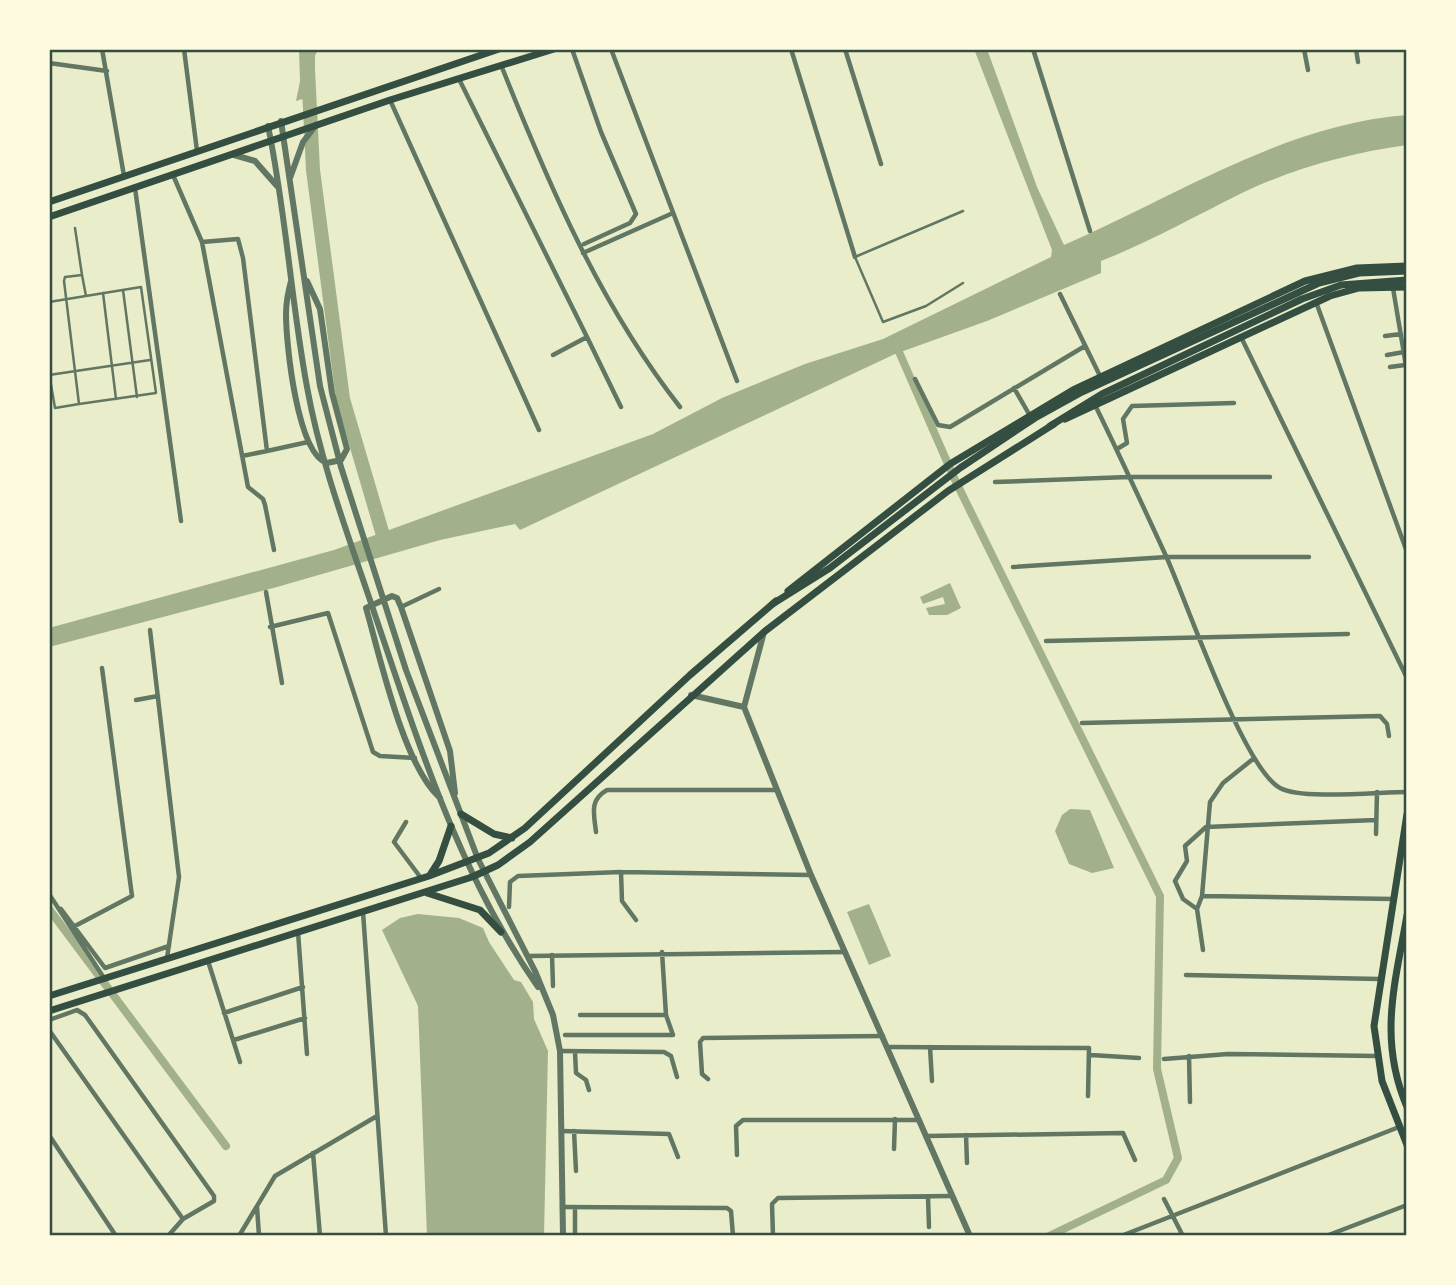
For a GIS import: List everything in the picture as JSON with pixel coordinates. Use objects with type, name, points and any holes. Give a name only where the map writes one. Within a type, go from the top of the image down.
[{"type":"main road","points":[[49,202],[321,107],[499,49]]},
{"type":"main road","points":[[49,217],[317,124],[542,50],[554,49]]},
{"type":"main road","points":[[49,996],[478,859],[512,838],[690,675],[774,603],[950,464],[1030,414],[1100,376],[1312,279],[1357,268],[1407,269]]},
{"type":"main road","points":[[774,603],[830,568],[976,457],[1082,392],[1319,283],[1359,273],[1407,269]]},
{"type":"main road","points":[[49,1011],[484,872],[530,842],[764,632],[962,481],[1102,394],[1321,292],[1362,281],[1407,280]]},
{"type":"main road","points":[[1050,426],[1096,407],[1316,302],[1359,288],[1407,287]]},
{"type":"main road","points":[[461,814],[494,834],[512,838]]},
{"type":"main road","points":[[1407,814],[1379,979],[1374,1026],[1377,1056],[1407,1145]]},
{"type":"main road","points":[[425,877],[439,861],[452,826]]},
{"type":"main road","points":[[423,892],[480,910],[501,932]]},
{"type":"main road","points":[[1407,915],[1389,1025],[1390,1051],[1407,1107]]},
{"type":"street","points":[[102,49],[124,176]]},
{"type":"street","points":[[184,49],[197,151]]},
{"type":"street","points":[[572,49],[601,132],[636,214],[635,220],[630,223],[584,244]]},
{"type":"street","points":[[611,49],[737,381]]},
{"type":"street","points":[[791,49],[855,257]]},
{"type":"street","points":[[845,49],[881,164]]},
{"type":"street","points":[[1033,49],[1090,231]]},
{"type":"street","points":[[1304,49],[1308,70]]},
{"type":"street","points":[[1356,49],[1358,62]]},
{"type":"street","points":[[49,64],[107,71]]},
{"type":"street","points":[[500,65],[543,170],[583,253],[608,300],[680,407]]},
{"type":"street","points":[[458,78],[621,407]]},
{"type":"street","points":[[390,100],[539,430]]},
{"type":"street","points":[[281,121],[320,386],[341,467],[418,700],[478,859],[528,956],[556,1027],[560,1051],[563,1236]]},
{"type":"street","points":[[289,184],[298,154],[317,124]]},
{"type":"street","points":[[268,126],[307,387],[326,468],[406,705],[471,877],[501,932],[545,997]]},
{"type":"street","points":[[229,155],[245,156],[255,161],[279,188]]},
{"type":"street","points":[[173,174],[202,242],[248,487],[263,499],[274,550]]},
{"type":"street","points":[[135,188],[181,521]]},
{"type":"street","points":[[583,253],[673,214]]},
{"type":"street","points":[[202,242],[239,241],[267,451]]},
{"type":"street","points":[[292,279],[286,303],[286,322],[297,403],[314,456],[327,463],[341,460],[348,449],[332,393],[320,309],[304,277]]},
{"type":"street","points":[[1393,287],[1407,372]]},
{"type":"street","points":[[1060,294],[1100,376]]},
{"type":"street","points":[[1316,302],[1407,552]]},
{"type":"street","points":[[1385,336],[1401,334]]},
{"type":"street","points":[[553,355],[587,337]]},
{"type":"street","points":[[1241,337],[1407,678]]},
{"type":"street","points":[[915,379],[938,425],[950,427],[1085,346]]},
{"type":"street","points":[[1387,355],[1404,352]]},
{"type":"street","points":[[1390,367],[1405,365]]},
{"type":"street","points":[[1014,387],[1030,414]]},
{"type":"street","points":[[1116,449],[1126,445],[1123,419],[1132,406],[1234,403]]},
{"type":"street","points":[[1096,407],[1167,557],[1234,718],[1265,778],[1287,791],[1407,792]]},
{"type":"street","points":[[242,456],[308,442]]},
{"type":"street","points":[[995,482],[1128,477],[1270,477]]},
{"type":"street","points":[[1013,566],[1167,557],[1309,557]]},
{"type":"street","points":[[401,607],[439,589]]},
{"type":"street","points":[[266,592],[270,627],[282,683]]},
{"type":"street","points":[[441,799],[432,791],[415,758],[395,707],[366,608],[392,596],[397,598],[401,607],[450,751],[455,771],[456,797]]},
{"type":"street","points":[[270,627],[328,612],[373,752],[380,756],[415,758]]},
{"type":"street","points":[[150,630],[179,877],[167,959]]},
{"type":"street","points":[[764,632],[744,707],[811,875],[970,1236]]},
{"type":"street","points":[[1046,641],[1348,634]]},
{"type":"street","points":[[75,926],[132,896],[102,668]]},
{"type":"street","points":[[691,695],[744,707]]},
{"type":"street","points":[[136,700],[158,696]]},
{"type":"street","points":[[1082,723],[1380,716],[1387,724],[1389,736]]},
{"type":"street","points":[[1203,950],[1197,909],[1202,896],[1206,827],[1214,793],[1253,759]]},
{"type":"street","points":[[596,832],[593,805],[597,796],[607,790],[777,790]]},
{"type":"street","points":[[1376,834],[1377,792]]},
{"type":"street","points":[[1197,909],[1183,899],[1175,881],[1187,861],[1185,846],[1206,827],[1376,820]]},
{"type":"street","points":[[406,821],[394,842],[425,877]]},
{"type":"street","points":[[509,907],[510,882],[518,876],[621,872],[811,875]]},
{"type":"street","points":[[621,872],[622,901],[636,920]]},
{"type":"street","points":[[49,894],[105,968],[169,946]]},
{"type":"street","points":[[1202,896],[1394,899]]},
{"type":"street","points":[[61,909],[74,936],[104,978]]},
{"type":"street","points":[[363,912],[386,1236]]},
{"type":"street","points":[[298,932],[307,1054]]},
{"type":"street","points":[[528,956],[845,952]]},
{"type":"street","points":[[565,1035],[673,1035],[666,1015],[662,953]]},
{"type":"street","points":[[552,955],[553,986]]},
{"type":"street","points":[[208,961],[240,1062]]},
{"type":"street","points":[[1186,975],[1379,979]]},
{"type":"street","points":[[224,1013],[303,987]]},
{"type":"street","points":[[49,1020],[77,1010],[85,1015],[207,1185],[214,1201],[183,1219],[167,1236]]},
{"type":"street","points":[[580,1016],[666,1015]]},
{"type":"street","points":[[234,1040],[305,1018]]},
{"type":"street","points":[[49,1030],[183,1219]]},
{"type":"street","points":[[708,1079],[702,1074],[702,1038],[884,1036]]},
{"type":"street","points":[[889,1047],[1089,1048],[1091,1055],[1088,1096]]},
{"type":"street","points":[[930,1047],[932,1081]]},
{"type":"street","points":[[560,1051],[664,1052],[671,1056],[677,1077]]},
{"type":"street","points":[[575,1052],[576,1073],[586,1080],[589,1090]]},
{"type":"street","points":[[1091,1055],[1139,1058]]},
{"type":"street","points":[[1164,1059],[1189,1056],[1377,1056]]},
{"type":"street","points":[[1189,1056],[1189,1102]]},
{"type":"street","points":[[239,1236],[275,1176],[377,1116]]},
{"type":"street","points":[[894,1149],[895,1119]]},
{"type":"street","points":[[737,1155],[737,1126],[740,1120],[918,1120]]},
{"type":"street","points":[[1121,1236],[1172,1213],[1399,1127]]},
{"type":"street","points":[[560,1131],[669,1134],[678,1157]]},
{"type":"street","points":[[574,1131],[576,1171]]},
{"type":"street","points":[[926,1136],[1123,1133],[1135,1160]]},
{"type":"street","points":[[49,1135],[116,1236]]},
{"type":"street","points":[[966,1135],[967,1163]]},
{"type":"street","points":[[313,1153],[320,1236]]},
{"type":"street","points":[[773,1236],[772,1204],[778,1198],[953,1196]]},
{"type":"street","points":[[928,1197],[929,1227]]},
{"type":"street","points":[[1164,1199],[1183,1236]]},
{"type":"street","points":[[1326,1236],[1407,1205]]},
{"type":"street","points":[[257,1206],[259,1236]]},
{"type":"street","points":[[561,1206],[727,1208],[731,1211],[733,1236]]},
{"type":"street","points":[[575,1207],[575,1236]]},
{"type":"lane","points":[[963,211],[855,257],[883,322],[926,306],[963,283]]},
{"type":"lane","points":[[75,228],[86,296]]},
{"type":"lane","points":[[79,404],[64,278],[82,275]]},
{"type":"lane","points":[[49,302],[141,287],[156,393],[55,408],[49,374],[151,360]]},
{"type":"lane","points":[[122,290],[137,397]]},
{"type":"lane","points":[[103,293],[116,399]]},
{"type":"shaded area","points":[[299,49],[318,49],[315,56],[315,95],[296,101],[300,81]]},
{"type":"shaded area","points":[[974,49],[987,49],[1037,187],[1064,245],[1231,165],[1317,132],[1362,121],[1407,115],[1407,145],[1364,152],[1323,163],[1262,184],[1101,261],[1101,273],[987,321],[895,354],[520,530],[515,524],[440,540],[277,587],[49,647],[49,628],[334,550],[653,434],[722,398],[805,364],[883,339],[1051,257],[1052,250]]},
{"type":"shaded area","points":[[950,583],[961,608],[947,615],[929,615],[926,608],[945,604],[943,597],[923,604],[920,597]]},
{"type":"shaded area","points":[[1070,809],[1090,810],[1114,868],[1092,873],[1069,864],[1055,831],[1062,815]]},
{"type":"shaded area","points":[[869,904],[891,956],[869,965],[847,912]]},
{"type":"shaded area","points":[[418,914],[459,918],[483,928],[514,980],[521,982],[533,1002],[534,1019],[548,1051],[544,1236],[427,1236],[418,1006],[382,930],[400,918]]},
{"type":"waterway","points":[[307,49],[313,170],[343,399],[385,542]]},
{"type":"waterway","points":[[896,345],[955,480],[1160,896],[1157,1069],[1178,1158],[1166,1180],[1049,1236]]},
{"type":"waterway","points":[[49,909],[226,1146]]}]
